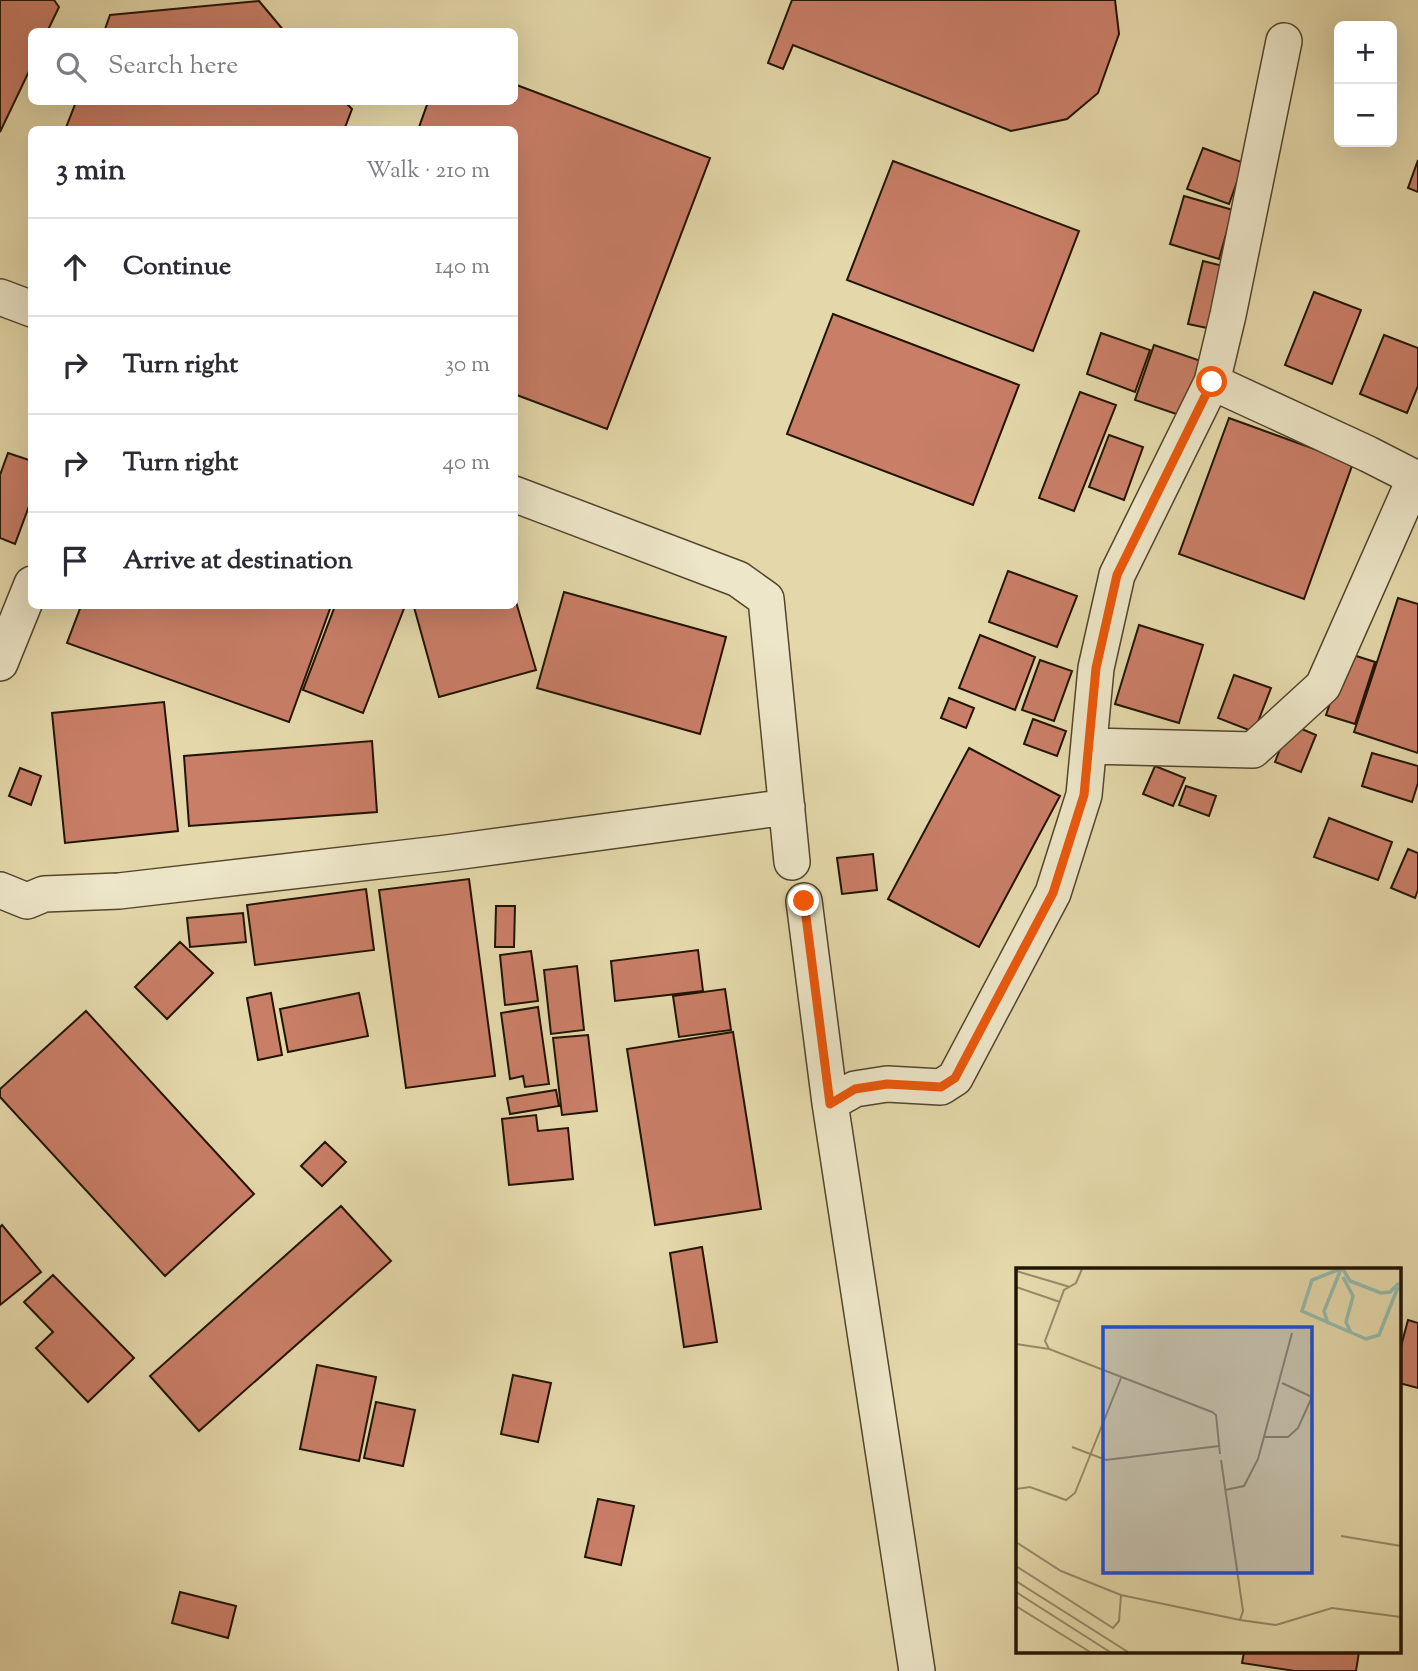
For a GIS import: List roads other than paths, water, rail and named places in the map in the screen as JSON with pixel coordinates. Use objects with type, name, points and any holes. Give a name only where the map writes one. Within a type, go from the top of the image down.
[{"type":"lane","points":[[830,1104],[855,1089],[887,1084],[941,1087],[955,1078],[1053,893],[1084,795],[1096,668],[1117,575],[1212,382],[1284,41]]},
{"type":"lane","points":[[0,297],[28,308]]},
{"type":"lane","points":[[1090,746],[1253,750],[1323,686],[1415,478],[1212,382]]},
{"type":"lane","points":[[518,496],[738,579],[766,599],[792,862]]},
{"type":"lane","points":[[0,663],[28,594]]},
{"type":"lane","points":[[0,890],[27,901],[44,894],[119,891],[447,853],[787,807]]},
{"type":"lane","points":[[804,901],[830,1104],[917,1671]]}]
